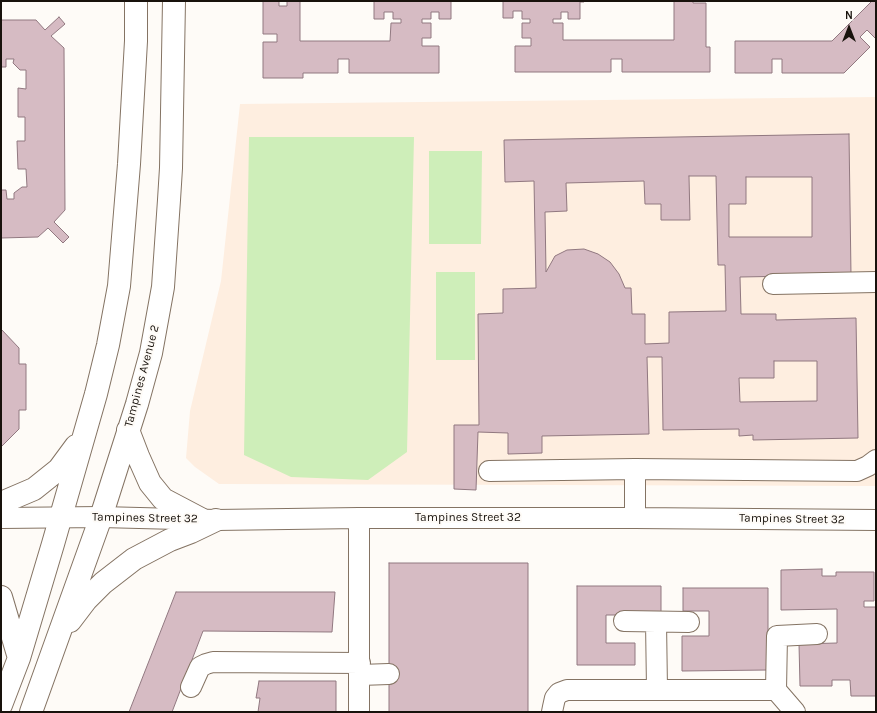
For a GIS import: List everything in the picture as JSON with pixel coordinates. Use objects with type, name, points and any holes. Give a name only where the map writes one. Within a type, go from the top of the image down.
[{"type":"main road","points":[[1,705],[19,658],[61,517],[96,394],[108,344],[119,286],[129,164],[136,41],[136,1]]},
{"type":"main road","name":"Tampines Avenue 2","points":[[31,712],[101,517],[137,404],[151,353],[163,287],[171,168],[174,1]]},
{"type":"main road","points":[[128,430],[150,483],[163,499],[209,519]]},
{"type":"main road","points":[[1,503],[34,490],[59,469],[85,434]]},
{"type":"main road","points":[[57,638],[86,600],[103,582],[128,562],[170,540],[191,532],[209,519]]},
{"type":"main road","points":[[1,597],[19,658]]},
{"type":"street","points":[[773,284],[876,282]]},
{"type":"street","points":[[489,471],[635,469],[857,471],[876,460]]},
{"type":"street","points":[[635,469],[635,518]]},
{"type":"street","name":"Tampines Street 32","points":[[1,518],[635,518],[876,520]]},
{"type":"street","points":[[359,518],[360,712]]},
{"type":"street","points":[[624,621],[689,622]]},
{"type":"street","points":[[656,622],[657,689]]},
{"type":"street","points":[[796,712],[776,690],[777,635],[817,634]]},
{"type":"street","points":[[191,687],[200,667],[213,662],[360,669],[389,674]]},
{"type":"street","points":[[552,712],[555,698],[559,693],[567,690],[776,690]]},
{"type":"shaded area","points":[[876,97],[876,486],[219,484],[195,467],[186,458],[190,411],[221,281],[240,104]]},
{"type":"green space","points":[[249,137],[414,137],[407,452],[368,480],[291,477],[244,455]]},
{"type":"green space","points":[[429,151],[482,151],[481,244],[429,244]]},
{"type":"green space","points":[[436,272],[475,272],[475,360],[436,360]]},
{"type":"building","points":[[263,1],[279,1],[279,6],[287,6],[287,1],[300,1],[300,41],[390,41],[391,23],[401,23],[401,19],[393,19],[393,12],[384,12],[384,19],[374,19],[374,1],[451,1],[451,19],[439,19],[439,12],[431,12],[431,19],[422,19],[422,23],[431,23],[431,38],[422,38],[422,46],[439,46],[439,73],[349,73],[349,59],[338,59],[338,73],[303,73],[303,78],[263,78],[263,42],[277,42],[277,34],[263,34]]},
{"type":"building","points":[[503,1],[584,1],[580,2],[580,19],[568,19],[568,12],[561,12],[561,19],[553,19],[553,23],[563,23],[563,40],[674,40],[674,1],[706,3],[706,47],[710,47],[710,72],[622,72],[622,59],[611,59],[611,72],[515,72],[515,46],[531,46],[531,38],[522,38],[522,23],[530,23],[530,19],[522,19],[522,11],[513,11],[513,18],[503,18]]},
{"type":"building","points":[[872,1],[876,1],[876,39],[867,30],[860,37],[870,47],[844,73],[782,73],[782,59],[772,59],[772,73],[735,73],[735,41],[832,41]]},
{"type":"building","points":[[59,17],[65,24],[51,36],[64,48],[65,210],[54,222],[69,237],[63,243],[48,228],[38,237],[1,238],[1,190],[6,190],[7,199],[14,199],[14,193],[22,187],[27,187],[26,169],[18,169],[17,141],[25,141],[25,117],[18,117],[18,88],[26,89],[26,70],[20,70],[13,63],[14,59],[6,59],[6,67],[1,67],[1,20],[36,20],[45,30]]},
{"type":"building","points":[[849,134],[851,275],[740,277],[741,314],[776,314],[776,320],[856,318],[858,438],[753,440],[753,435],[739,436],[739,429],[663,430],[662,357],[647,357],[649,434],[542,436],[542,453],[508,454],[508,433],[478,432],[476,490],[454,489],[454,425],[479,425],[478,314],[503,313],[503,289],[536,288],[534,181],[505,182],[504,140]],"holes":[[[689,176],[716,176],[718,265],[725,265],[726,311],[669,312],[669,343],[645,344],[645,314],[632,314],[631,288],[625,288],[619,274],[610,262],[598,254],[584,249],[567,250],[555,256],[546,272],[545,212],[567,211],[566,183],[644,181],[645,204],[661,204],[661,220],[690,220]],[[746,177],[812,177],[812,237],[729,237],[729,204],[746,204]],[[774,361],[817,361],[817,401],[740,402],[739,378],[774,378]]]},
{"type":"building","points":[[1,329],[19,348],[19,364],[26,364],[26,410],[19,410],[19,429],[1,447]]},
{"type":"building","points":[[389,563],[528,563],[528,712],[389,712]]},
{"type":"building","points":[[822,569],[822,576],[836,576],[836,572],[874,572],[874,601],[864,601],[864,607],[876,607],[876,696],[851,696],[850,680],[832,680],[832,686],[800,686],[799,644],[837,643],[837,609],[781,610],[781,570]]},
{"type":"building","points":[[577,586],[661,586],[661,615],[606,615],[606,643],[635,643],[635,665],[577,665]]},
{"type":"building","points":[[683,588],[768,588],[768,670],[682,671],[682,636],[709,636],[709,611],[683,611]]},
{"type":"building","points":[[176,592],[335,592],[332,632],[203,631],[172,712],[129,712]]},
{"type":"building","points":[[259,681],[336,681],[336,712],[258,712],[260,698],[256,698]]}]
